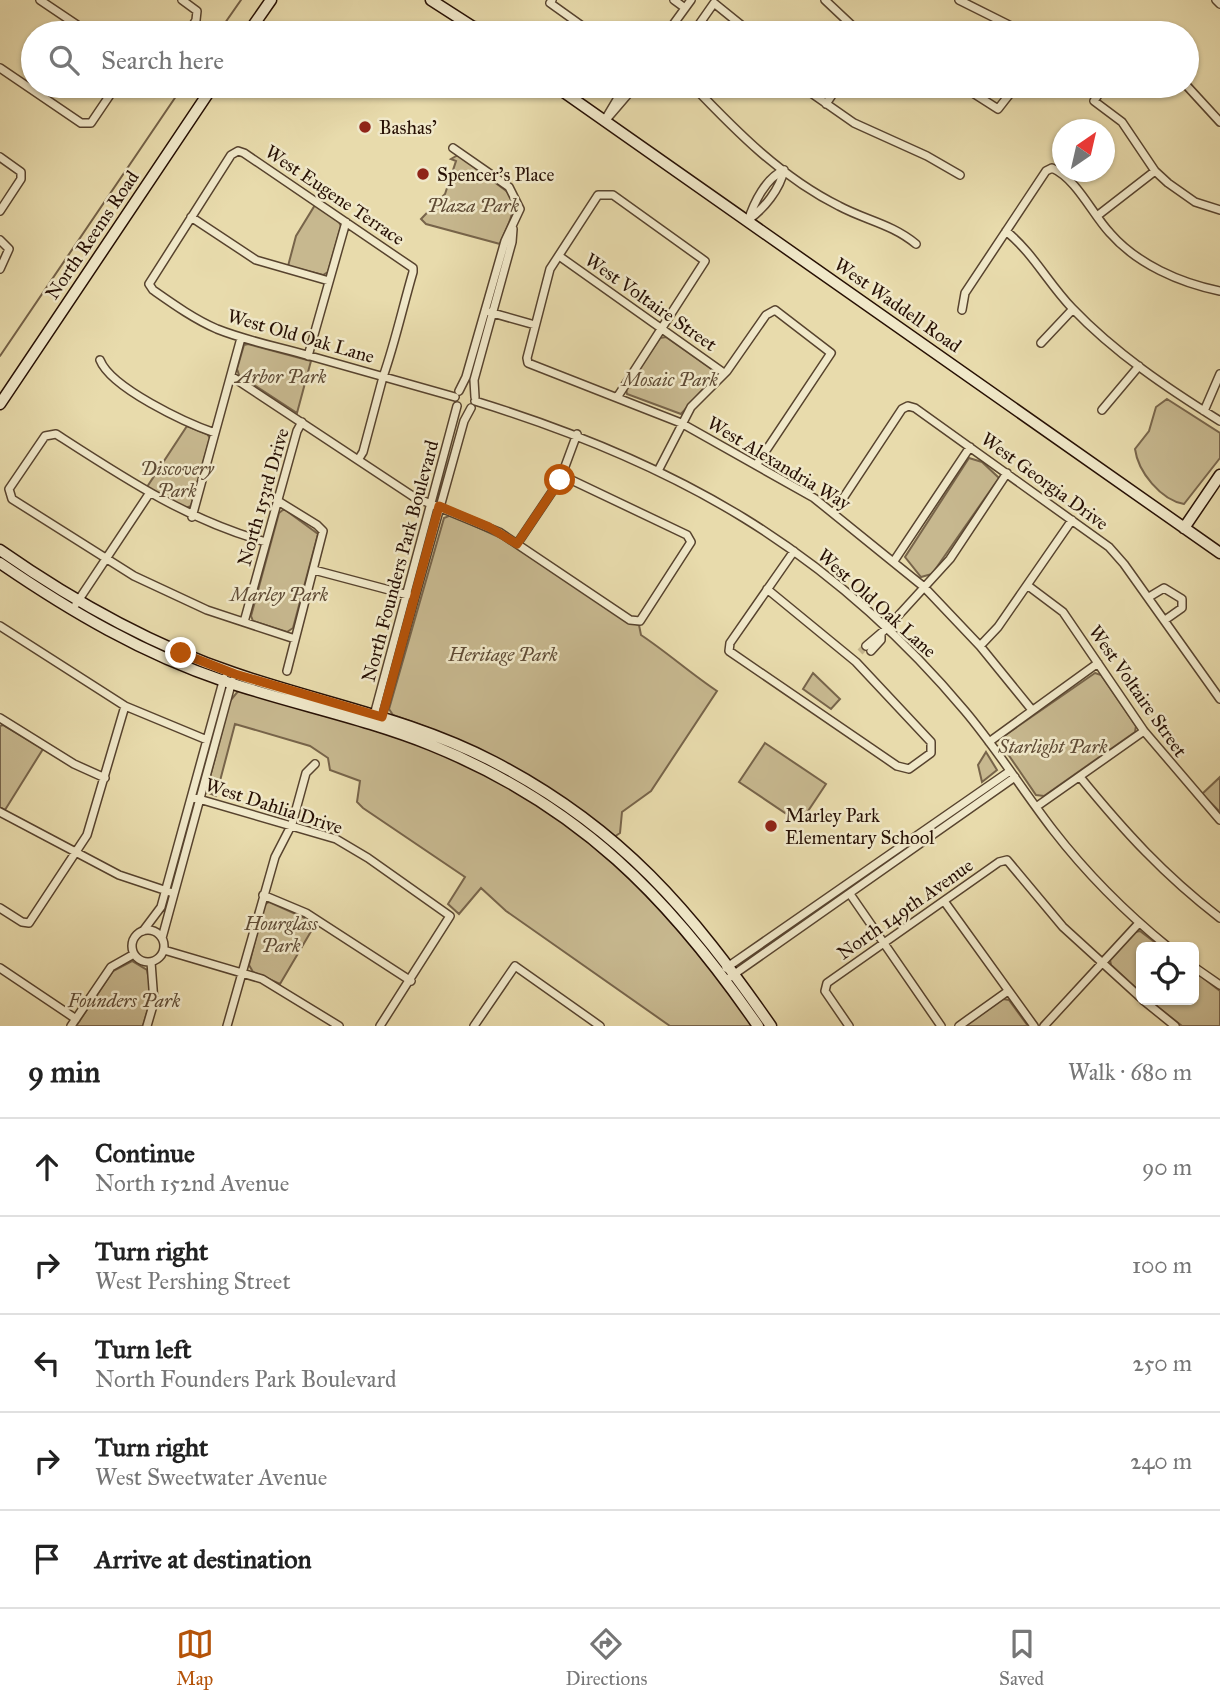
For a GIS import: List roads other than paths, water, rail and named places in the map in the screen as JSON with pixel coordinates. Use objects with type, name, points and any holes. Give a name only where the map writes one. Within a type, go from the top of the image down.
[{"type":"main road","points":[[256,21],[271,0]]},
{"type":"main road","points":[[424,0],[454,21]]},
{"type":"main road","points":[[431,0],[464,21]]},
{"type":"main road","points":[[443,0],[473,21]]},
{"type":"main road","name":"North Reems Road","points":[[0,404],[205,98]]},
{"type":"main road","name":"West Waddell Road","points":[[572,98],[1220,554]]},
{"type":"main road","points":[[1184,528],[1220,475]]},
{"type":"main road","points":[[0,550],[75,606]]},
{"type":"main road","points":[[0,563],[149,651],[376,720],[485,770],[579,828],[650,889],[728,973],[771,1026]]},
{"type":"main road","points":[[728,973],[758,1026]]},
{"type":"street","points":[[40,0],[71,21]]},
{"type":"street","points":[[182,0],[197,11],[195,21]]},
{"type":"street","points":[[674,0],[685,8]]},
{"type":"street","points":[[676,21],[691,0]]},
{"type":"street","points":[[825,0],[847,21]]},
{"type":"street","points":[[959,0],[1001,21]]},
{"type":"street","points":[[1216,0],[1220,4]]},
{"type":"street","points":[[551,2],[576,21]]},
{"type":"street","points":[[701,21],[714,3],[736,21]]},
{"type":"street","points":[[0,68],[21,82]]},
{"type":"street","points":[[44,98],[81,123],[91,123],[108,98]]},
{"type":"street","points":[[605,121],[616,98]]},
{"type":"street","points":[[605,121],[625,98]]},
{"type":"street","points":[[704,98],[746,142],[784,170],[840,208],[898,229],[916,244]]},
{"type":"street","points":[[818,98],[854,123],[927,156],[960,175]]},
{"type":"street","points":[[826,104],[830,98]]},
{"type":"street","points":[[981,98],[998,109],[1007,98]]},
{"type":"street","points":[[1096,98],[1094,101],[1122,122],[1155,171],[1181,193],[1220,210]]},
{"type":"street","points":[[1198,98],[1220,122]]},
{"type":"street","name":"North Founders Park Boulevard","points":[[376,720],[435,505],[457,398],[513,242],[513,228],[520,209],[514,193],[453,148]]},
{"type":"street","name":"West Eugene Terrace","points":[[191,217],[231,155],[238,151],[414,268],[383,377]]},
{"type":"street","points":[[0,157],[22,172],[21,179],[0,211]]},
{"type":"street","points":[[962,310],[965,293],[1046,171],[1052,168],[1071,184],[1110,234],[1157,269],[1220,291]]},
{"type":"street","points":[[748,221],[760,212],[782,180],[784,170]]},
{"type":"street","points":[[1097,216],[1155,171]]},
{"type":"street","points":[[489,312],[535,325],[551,269],[598,195],[613,195],[705,261],[618,396]]},
{"type":"street","points":[[191,217],[256,260],[329,281]]},
{"type":"street","name":"West Old Oak Lane","points":[[191,217],[149,284],[153,290],[186,312],[241,338],[457,398]]},
{"type":"street","points":[[308,356],[346,222]]},
{"type":"street","points":[[1006,231],[1025,246],[1073,309],[1139,366],[1220,421]]},
{"type":"street","points":[[0,240],[9,249],[0,269]]},
{"type":"street","name":"West Voltaire Street","points":[[559,256],[724,373]]},
{"type":"street","points":[[1041,344],[1073,309]]},
{"type":"street","points":[[659,469],[691,407],[724,373],[770,311],[775,310],[831,353],[757,464]]},
{"type":"street","name":"North Founders Park Boulevard","points":[[435,505],[473,402],[474,380],[489,312]]},
{"type":"street","name":"West Alexandria Way","points":[[535,325],[528,363],[618,396],[681,423],[757,464],[834,512],[925,588],[980,646],[1032,709]]},
{"type":"street","points":[[192,517],[241,338]]},
{"type":"street","points":[[100,359],[110,375],[162,410],[215,433]]},
{"type":"street","points":[[1102,410],[1139,366]]},
{"type":"street","points":[[1205,411],[1220,373]]},
{"type":"street","points":[[231,376],[414,497],[489,527],[630,620],[640,621],[691,542],[687,535],[639,510],[561,475]]},
{"type":"street","points":[[358,460],[383,377]]},
{"type":"street","points":[[468,390],[473,402],[465,410],[457,398],[468,390]]},
{"type":"street","name":"West Old Oak Lane","points":[[473,402],[577,434],[659,469],[748,520],[794,551],[935,677],[989,742],[1086,870],[1162,942]]},
{"type":"street","name":"West Georgia Drive","points":[[834,512],[902,409],[908,406],[1109,547],[1149,597],[1219,695]]},
{"type":"street","name":"North 153rd Drive","points":[[244,622],[297,431],[302,422]]},
{"type":"street","points":[[266,542],[226,531],[192,517],[149,494],[56,434],[49,433],[9,489],[9,495],[105,561],[167,593],[295,639]]},
{"type":"street","points":[[517,544],[561,475],[577,434]]},
{"type":"street","points":[[894,561],[970,447]]},
{"type":"street","points":[[865,652],[950,559],[1007,473]]},
{"type":"street","points":[[75,606],[149,494]]},
{"type":"street","points":[[278,501],[323,531],[287,671]]},
{"type":"street","points":[[980,646],[1072,520]]},
{"type":"street","points":[[767,589],[865,652],[931,742],[931,753],[909,769],[897,766],[732,656],[729,651],[730,643],[767,589],[794,551]]},
{"type":"street","points":[[314,570],[411,595]]},
{"type":"street","name":"West Voltaire Street","points":[[1027,585],[1063,612],[1144,731],[1220,820]]},
{"type":"street","points":[[1149,597],[1164,589],[1182,599],[1182,608],[1165,620]]},
{"type":"street","points":[[0,626],[125,705],[207,740]]},
{"type":"street","points":[[989,742],[1098,663]]},
{"type":"street","points":[[196,798],[207,740],[229,677]]},
{"type":"street","points":[[169,892],[159,912],[132,942],[134,954],[143,961],[151,962],[159,958],[164,950],[162,938],[169,892],[229,677]]},
{"type":"street","points":[[0,908],[22,922],[29,923],[77,855],[91,826],[125,705]]},
{"type":"street","points":[[0,718],[74,764],[105,778]]},
{"type":"street","points":[[1036,807],[1144,731]]},
{"type":"street","points":[[227,1026],[275,857],[292,824],[306,774],[315,764]]},
{"type":"street","points":[[728,973],[1013,774]]},
{"type":"street","points":[[728,973],[850,894],[1013,774]]},
{"type":"street","points":[[1080,777],[1154,864],[1220,918]]},
{"type":"street","name":"West Dahlia Drive","points":[[196,798],[336,839],[450,916],[411,981]]},
{"type":"street","points":[[0,812],[77,855],[120,875],[169,892]]},
{"type":"street","name":"North 149th Avenue","points":[[849,1026],[824,988],[827,983],[999,862],[1007,860],[1063,927],[1102,964]]},
{"type":"street","points":[[850,894],[941,1026]]},
{"type":"street","points":[[263,895],[306,913],[411,981],[380,1026]]},
{"type":"street","points":[[944,901],[1034,1026]]},
{"type":"street","points":[[1044,1026],[1139,923]]},
{"type":"street","points":[[144,931],[156,932],[162,938]]},
{"type":"street","points":[[164,950],[242,972],[288,992],[339,1026]]},
{"type":"street","points":[[0,968],[73,1022],[111,967],[134,954]]},
{"type":"street","points":[[147,1026],[154,996],[151,962]]},
{"type":"street","points":[[1102,964],[1136,994]]},
{"type":"street","points":[[474,1026],[515,966],[600,1026]]},
{"type":"street","points":[[1199,970],[1220,985]]},
{"type":"street","points":[[959,1026],[1008,991]]},
{"type":"street","points":[[1149,1005],[1175,1026]]},
{"type":"waterway","points":[[226,21],[241,0]]},
{"type":"waterway","points":[[0,356],[175,98]]},
{"type":"tunnel","points":[[860,652],[866,646]]},
{"type":"place","name":"Bashas'","points":[[365,127]]},
{"type":"place","name":"Spencer's Place","points":[[423,174]]},
{"type":"place","name":"Marley Park Elementary School","points":[[771,826]]},
{"type":"park label","name":"Plaza Park","points":[[473,205]]},
{"type":"park label","name":"Arbor Park","points":[[281,376]]},
{"type":"park label","name":"Mosaic Park","points":[[670,379]]},
{"type":"park label","name":"Discovery Park","points":[[177,479]]},
{"type":"park label","name":"Marley Park","points":[[279,594]]},
{"type":"park label","name":"Heritage Park","points":[[503,654]]},
{"type":"park label","name":"Starlight Park","points":[[1053,746]]},
{"type":"park label","name":"Hourglass Park","points":[[281,934]]},
{"type":"park label","name":"Founders Park","points":[[124,1000]]}]
